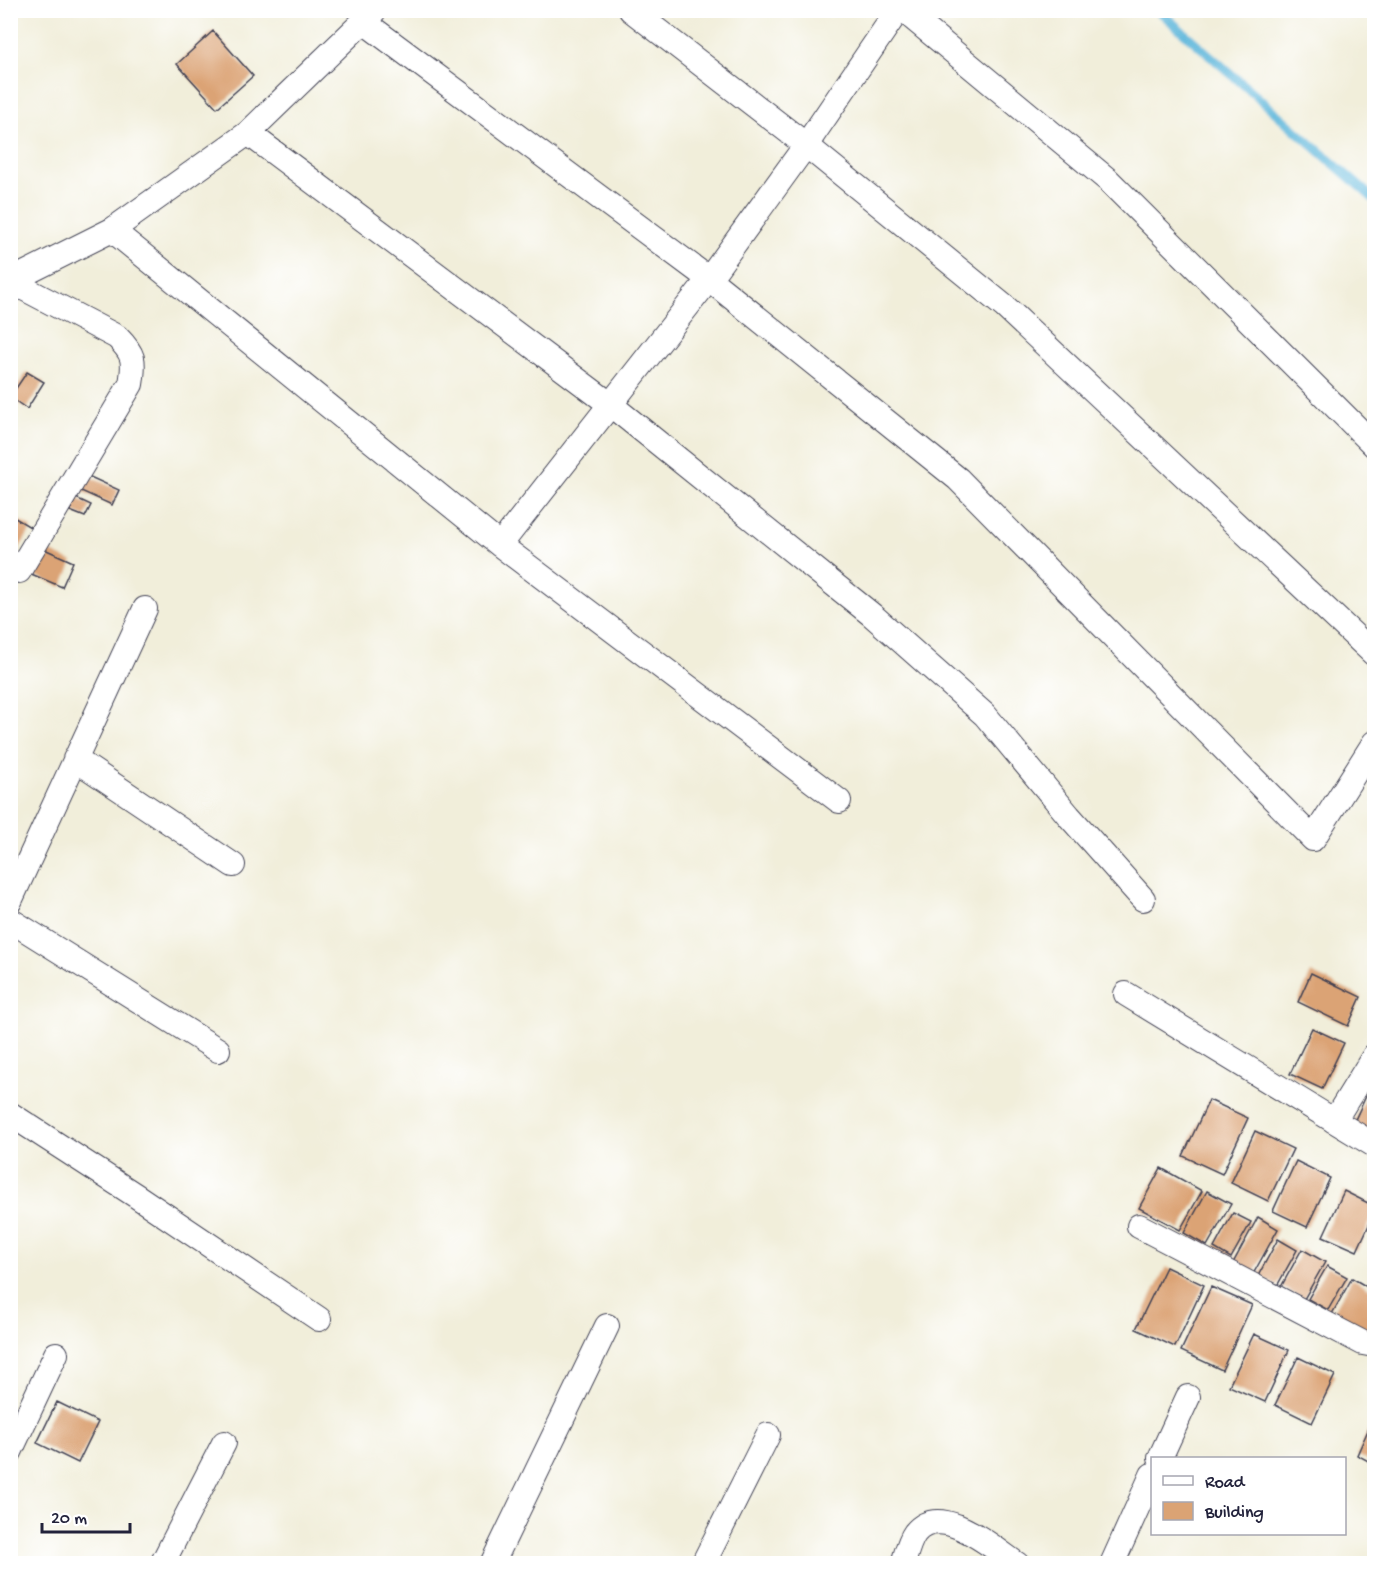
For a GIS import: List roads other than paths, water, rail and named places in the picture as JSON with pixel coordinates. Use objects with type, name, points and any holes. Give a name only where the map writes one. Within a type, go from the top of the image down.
[{"type":"street","points":[[631,10],[806,145],[1005,307],[1374,654]]},
{"type":"street","points":[[500,544],[709,279],[901,10],[1108,180],[1374,445]]},
{"type":"street","points":[[19,571],[131,384],[134,366],[130,351],[117,337],[10,281],[112,230],[248,133],[369,16],[709,279],[958,479],[1313,839],[1374,743]]},
{"type":"street","points":[[248,133],[610,405],[872,615],[985,715],[1069,816],[1143,899]]},
{"type":"street","points":[[112,230],[500,544],[838,801]]},
{"type":"street","points":[[10,901],[145,609]]},
{"type":"street","points":[[75,759],[233,865]]},
{"type":"street","points":[[10,920],[218,1050]]},
{"type":"street","points":[[1126,994],[1374,1145]]},
{"type":"street","points":[[1334,1121],[1374,1056]]},
{"type":"street","points":[[10,1114],[319,1319]]},
{"type":"street","points":[[1139,1226],[1363,1343],[1374,1345]]},
{"type":"street","points":[[492,1563],[607,1326]]},
{"type":"street","points":[[10,1452],[56,1354]]},
{"type":"street","points":[[1160,1457],[1188,1397]]},
{"type":"street","points":[[704,1563],[768,1435]]},
{"type":"street","points":[[162,1563],[224,1443]]},
{"type":"street","points":[[1112,1563],[1151,1477]]},
{"type":"street","points":[[903,1563],[914,1533],[929,1522],[944,1521],[965,1530],[1017,1563]]},
{"type":"waterway","points":[[1158,10],[1374,199]]}]
